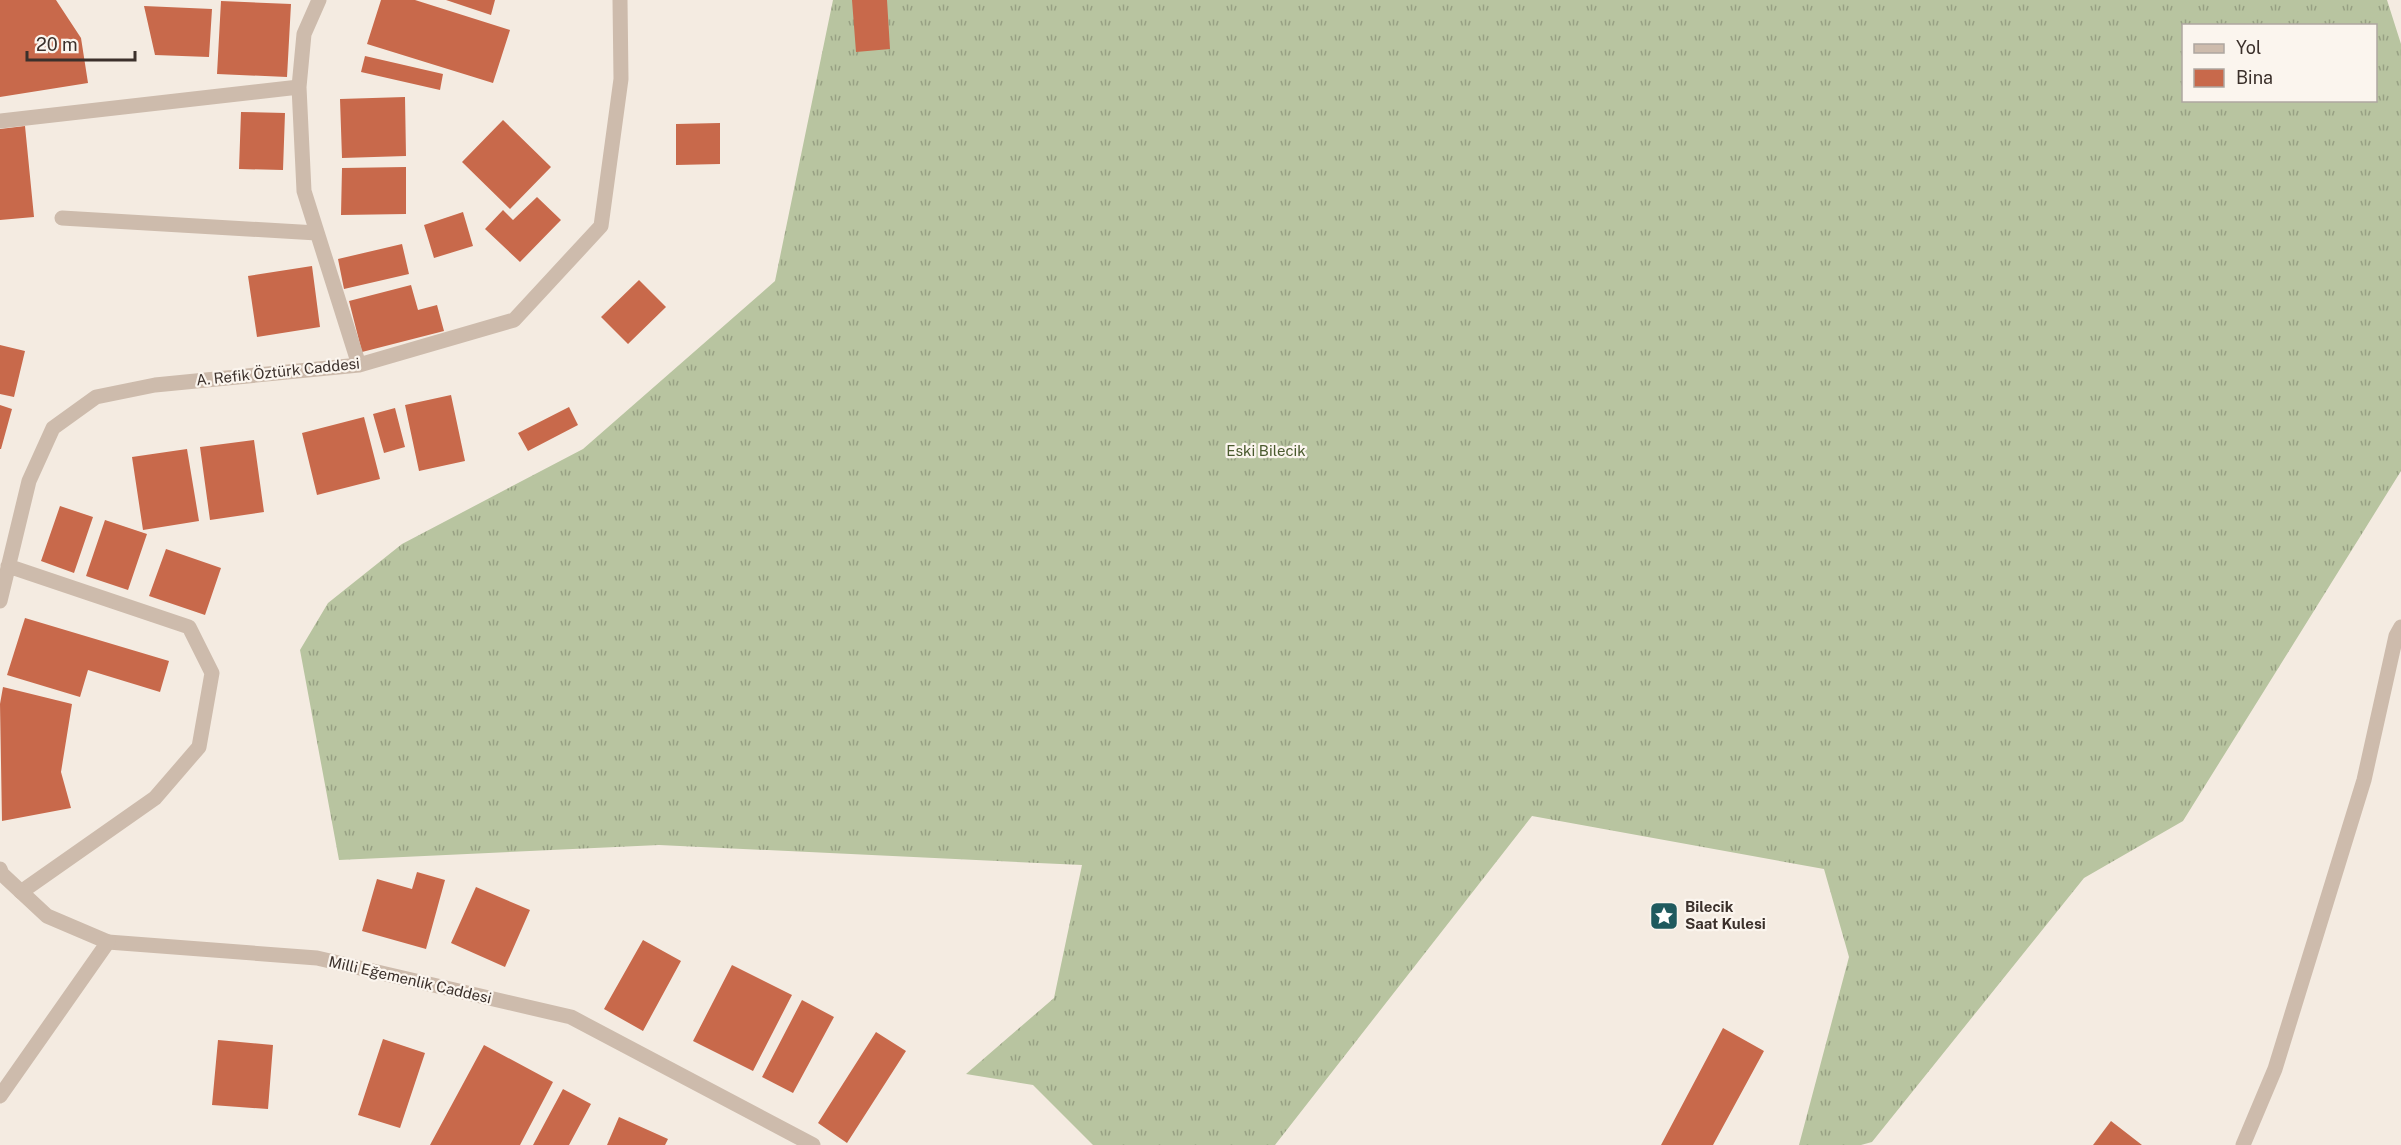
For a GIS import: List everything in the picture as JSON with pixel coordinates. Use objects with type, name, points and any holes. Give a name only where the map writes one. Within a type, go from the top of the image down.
[{"type":"street","points":[[319,0],[304,34],[299,87],[304,191],[359,365]]},
{"type":"street","name":"A. Refik Öztürk Caddesi","points":[[0,601],[29,481],[53,428],[96,398],[155,385],[359,365],[514,320],[601,226],[621,79],[620,0]]},
{"type":"street","points":[[0,121],[299,87]]},
{"type":"street","points":[[62,218],[317,233]]},
{"type":"street","points":[[8,566],[189,627],[212,673],[199,747],[155,798],[21,892]]},
{"type":"street","points":[[2243,1145],[2275,1069],[2364,780],[2396,636],[2401,627]]},
{"type":"street","name":"Milli Eğemenlik Caddesi","points":[[0,869],[2,874],[47,916],[108,942],[317,958],[571,1017],[813,1145]]},
{"type":"street","points":[[0,1096],[108,942]]},
{"type":"green space","name":"Eski Bilecik","points":[[833,0],[2387,0],[2401,44],[2401,471],[2183,821],[2084,878],[1872,1142],[1861,1145],[1799,1145],[1849,957],[1824,869],[1532,816],[1275,1145],[1093,1145],[1033,1085],[966,1074],[1054,998],[1082,865],[659,845],[339,860],[300,650],[328,603],[402,544],[583,449],[775,281]]},
{"type":"building","points":[[0,0],[56,0],[81,38],[88,83],[0,97]]},
{"type":"building","points":[[381,0],[415,0],[510,30],[493,83],[367,44]]},
{"type":"building","points":[[446,0],[495,0],[491,15]]},
{"type":"building","points":[[852,0],[887,0],[890,49],[856,52]]},
{"type":"building","points":[[221,1],[291,4],[287,77],[217,74]]},
{"type":"building","points":[[144,6],[212,9],[209,57],[155,55]]},
{"type":"building","points":[[365,56],[443,74],[440,90],[361,72]]},
{"type":"building","points":[[405,97],[406,156],[342,158],[340,99]]},
{"type":"building","points":[[241,112],[285,113],[283,170],[239,169]]},
{"type":"building","points":[[503,120],[551,167],[510,209],[462,162]]},
{"type":"building","points":[[720,123],[720,164],[676,165],[676,124]]},
{"type":"building","points":[[25,126],[34,217],[0,220],[0,129]]},
{"type":"building","points":[[406,167],[406,214],[341,215],[342,168]]},
{"type":"building","points":[[537,197],[561,220],[520,262],[485,229],[503,210],[513,220]]},
{"type":"building","points":[[463,212],[473,246],[434,258],[424,225]]},
{"type":"building","points":[[402,244],[409,274],[344,289],[338,259]]},
{"type":"building","points":[[312,266],[320,327],[257,337],[248,276]]},
{"type":"building","points":[[639,280],[666,307],[628,344],[601,317]]},
{"type":"building","points":[[411,285],[418,310],[437,305],[444,331],[362,352],[349,301]]},
{"type":"building","points":[[0,345],[25,351],[14,397],[0,394]]},
{"type":"building","points":[[451,395],[465,461],[419,471],[405,405]]},
{"type":"building","points":[[0,405],[12,409],[1,449],[0,449]]},
{"type":"building","points":[[569,407],[578,425],[528,451],[518,433]]},
{"type":"building","points":[[395,408],[405,447],[384,453],[373,414]]},
{"type":"building","points":[[364,417],[380,479],[317,495],[302,433]]},
{"type":"building","points":[[254,440],[264,512],[210,520],[200,447]]},
{"type":"building","points":[[187,449],[199,521],[143,530],[132,457]]},
{"type":"building","points":[[60,506],[93,517],[74,573],[41,561]]},
{"type":"building","points":[[105,520],[147,534],[128,590],[86,576]]},
{"type":"building","points":[[166,549],[221,568],[205,615],[149,596]]},
{"type":"building","points":[[25,618],[169,661],[160,692],[88,670],[80,697],[7,675]]},
{"type":"building","points":[[3,687],[72,704],[61,772],[71,808],[2,821],[0,704]]},
{"type":"building","points":[[417,872],[445,880],[426,949],[362,931],[377,879],[412,889]]},
{"type":"building","points":[[476,887],[530,910],[505,967],[451,943]]},
{"type":"building","points":[[643,940],[681,961],[643,1031],[604,1009]]},
{"type":"building","points":[[732,965],[792,995],[753,1071],[693,1041]]},
{"type":"building","points":[[802,1000],[834,1017],[793,1093],[762,1077]]},
{"type":"building","points":[[1723,1028],[1764,1051],[1713,1145],[1661,1145]]},
{"type":"building","points":[[876,1032],[906,1051],[847,1143],[818,1123]]},
{"type":"building","points":[[383,1039],[425,1053],[400,1128],[358,1115]]},
{"type":"building","points":[[218,1040],[273,1045],[268,1109],[212,1105]]},
{"type":"building","points":[[484,1045],[553,1082],[520,1145],[430,1145]]},
{"type":"building","points":[[563,1089],[591,1104],[569,1145],[533,1145]]},
{"type":"building","points":[[619,1117],[668,1139],[665,1145],[607,1145]]},
{"type":"building","points":[[2111,1121],[2142,1145],[2093,1145]]},
{"type":"place","name":"Bilecik Saat Kulesi","points":[[1664,916]]}]
